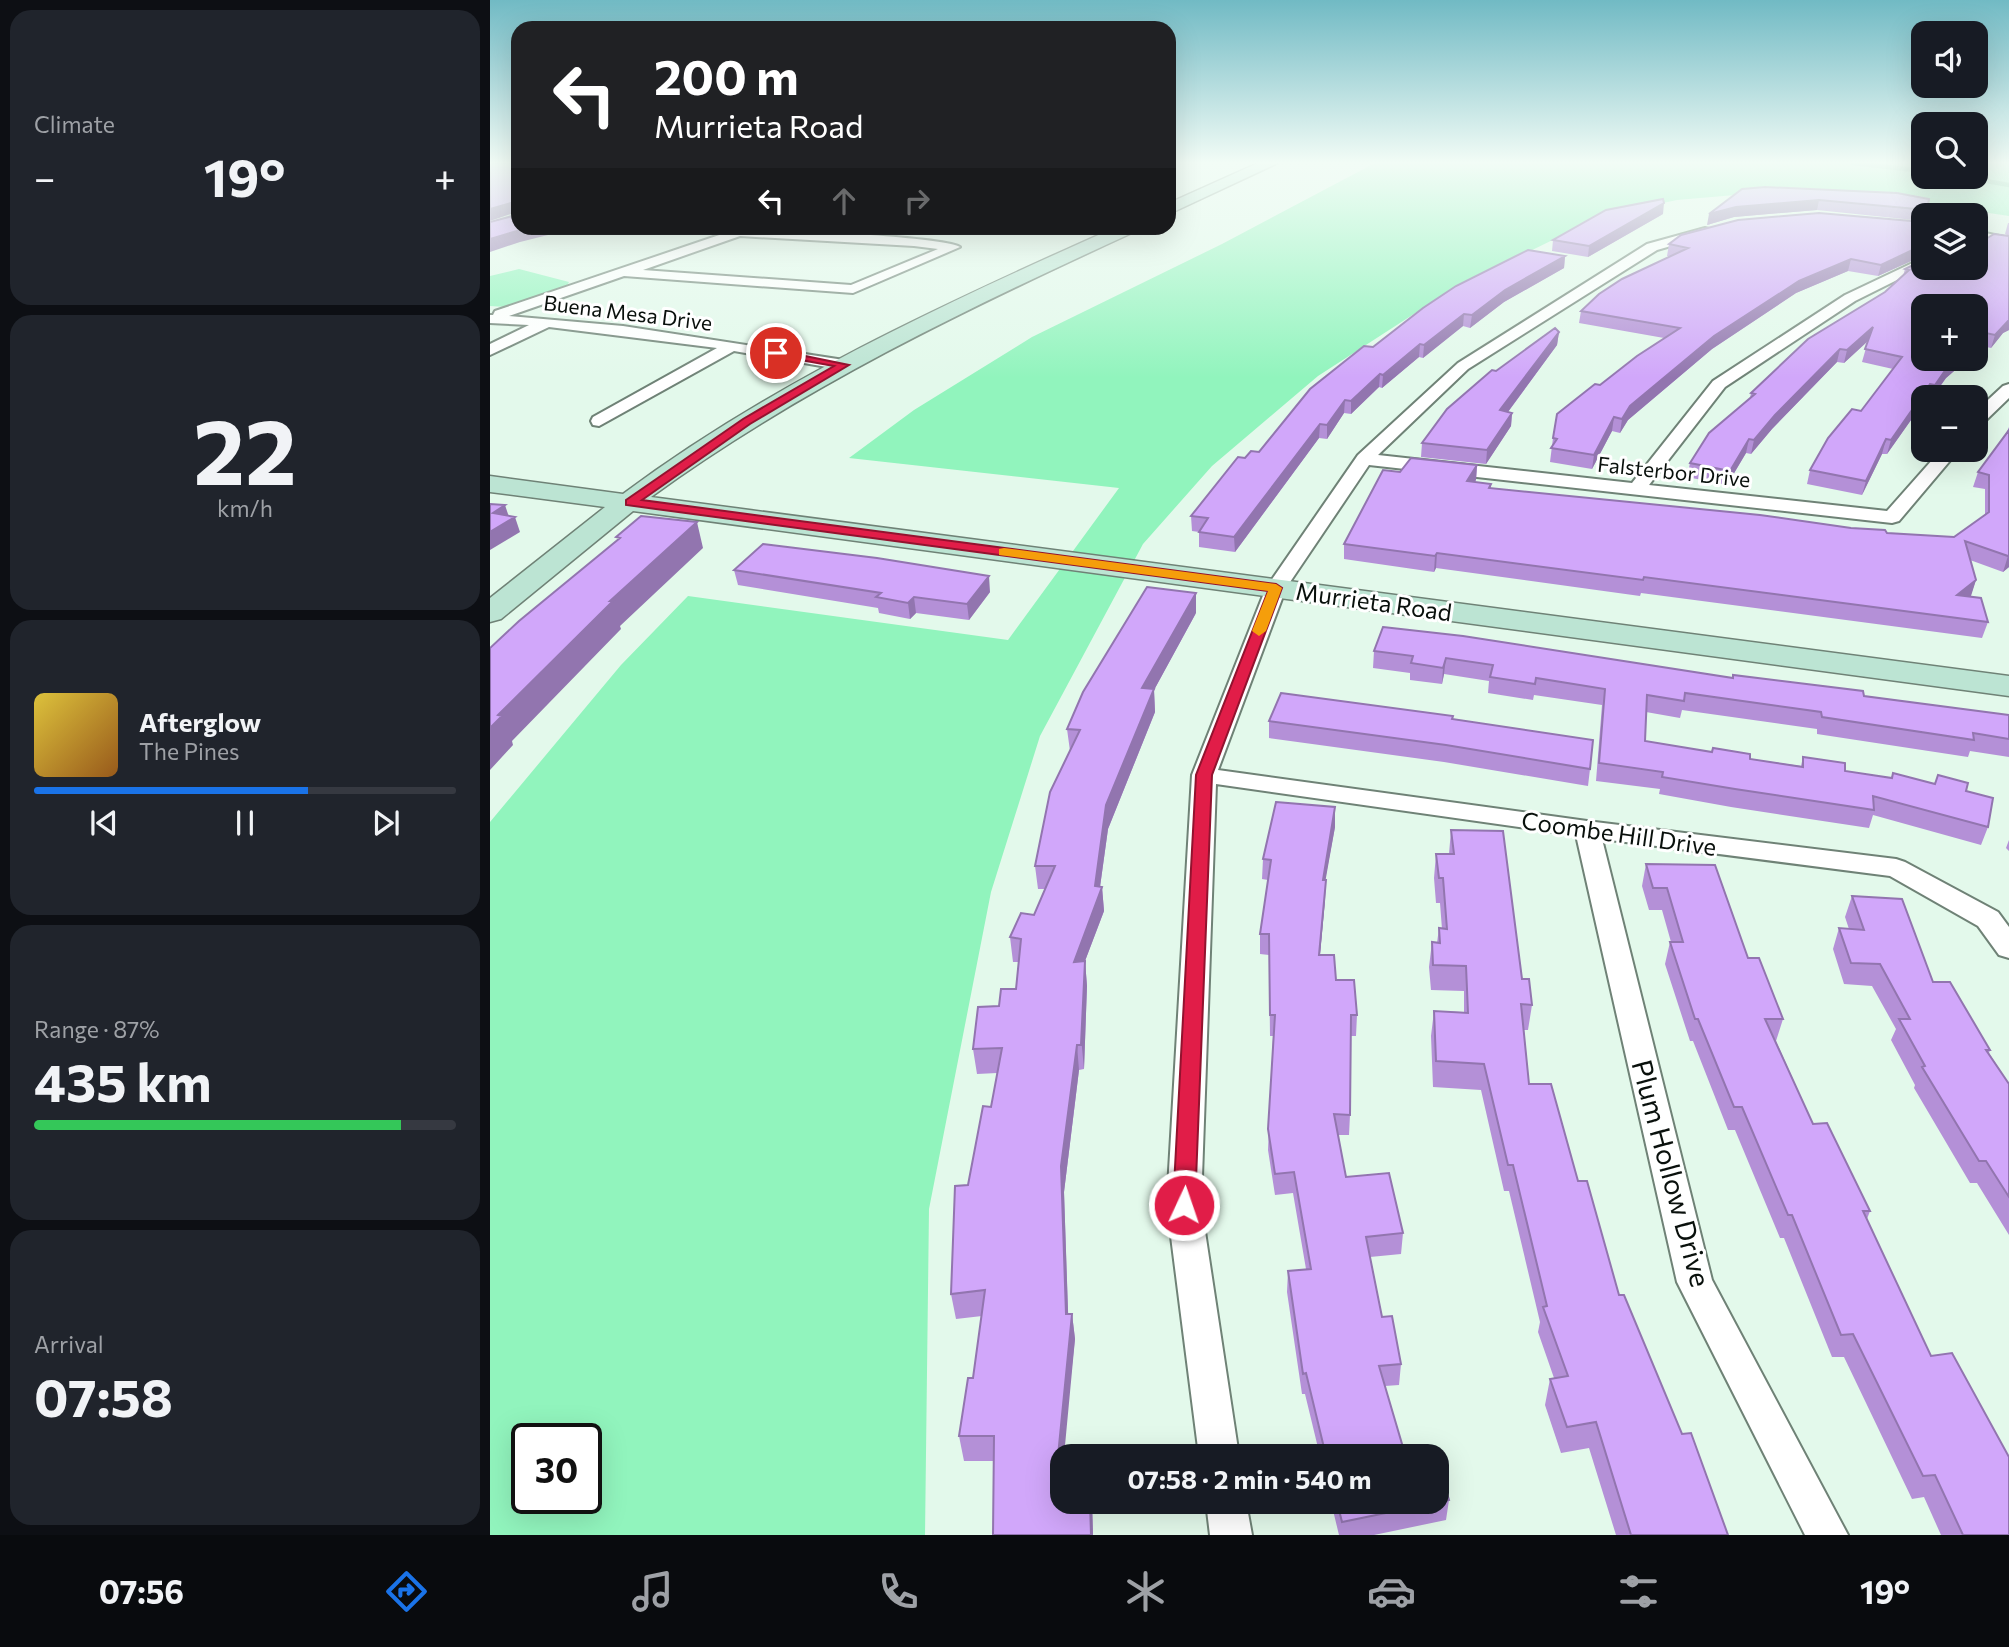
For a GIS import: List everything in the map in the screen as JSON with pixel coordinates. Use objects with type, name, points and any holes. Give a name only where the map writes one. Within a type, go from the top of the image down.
[{"type":"street","points":[[490,318],[729,235]]},
{"type":"street","points":[[622,272],[852,289],[954,247],[815,235]]},
{"type":"street","points":[[490,614],[542,569],[631,502],[746,422],[941,313],[1113,235]]},
{"type":"street","points":[[1217,1444],[1184,1205],[1204,775],[1276,588],[1364,459],[1463,366],[1652,247],[1695,235]]},
{"type":"street","points":[[1988,238],[2009,242]]},
{"type":"street","points":[[1636,490],[1719,384],[1850,298],[1911,268]]},
{"type":"street","name":"Buena Mesa Drive","points":[[490,318],[549,321],[731,346],[844,365]]},
{"type":"street","points":[[490,350],[549,321]]},
{"type":"street","points":[[599,421],[731,346]]},
{"type":"street","points":[[1988,409],[2009,389]]},
{"type":"street","name":"Falsterbor Drive","points":[[1364,459],[1892,516],[1939,462]]},
{"type":"street","name":"Murrieta Road","points":[[490,484],[2009,685]]},
{"type":"street","name":"Coombe Hill Drive","points":[[1204,775],[1587,829],[1896,868],[1988,919],[2009,948]]},
{"type":"street","name":"Plum Hollow Drive","points":[[1587,829],[1695,1282],[1827,1535]]},
{"type":"street","points":[[1228,1514],[1231,1535]]},
{"type":"green space","points":[[1240,235],[1564,235],[1454,288],[1318,376],[1212,466],[1143,544],[1040,736],[991,892],[929,1209],[925,1535],[490,1535],[490,822],[621,665],[688,596],[1008,640],[1119,488],[849,458],[914,410],[1032,337]]},
{"type":"green space","points":[[519,269],[569,282],[567,286],[506,307],[490,306],[490,276]]},
{"type":"building","points":[[490,235],[505,235],[490,239]]},
{"type":"building","points":[[1562,235],[1609,235],[1589,246],[1553,240]]},
{"type":"building","points":[[1682,235],[1911,235],[1911,251],[1881,265],[1851,259],[1799,281],[1714,336],[1630,406],[1622,419],[1614,417],[1594,455],[1551,448],[1557,439],[1553,438],[1557,414],[1595,384],[1600,385],[1637,356],[1680,328],[1581,311],[1599,294],[1622,279],[1688,248],[1669,244]]},
{"type":"building","points":[[1993,235],[2009,236],[2009,320],[1995,335],[1988,333],[1988,294],[1911,294],[1911,371],[1945,371],[1935,385],[1911,385],[1911,411],[1891,440],[1886,439],[1866,481],[1810,470],[1828,438],[1852,409],[1861,411],[1902,357],[1865,349],[1873,327],[1847,350],[1840,349],[1754,440],[1749,439],[1730,471],[1690,463],[1709,433],[1755,394],[1751,393],[1808,339],[1885,292],[1909,270],[1905,269],[1911,266],[1911,280],[1988,280],[1988,238]]},
{"type":"building","points":[[1528,250],[1565,256],[1505,290],[1472,315],[1464,314],[1424,345],[1420,344],[1383,375],[1380,374],[1351,401],[1345,400],[1327,425],[1320,424],[1234,537],[1199,532],[1208,518],[1191,516],[1238,457],[1245,458],[1251,451],[1259,452],[1310,389],[1364,346],[1373,347],[1456,286]]},
{"type":"building","points":[[1555,328],[1559,332],[1500,410],[1512,413],[1487,450],[1422,443],[1447,409],[1492,370],[1496,371]]},
{"type":"building","points":[[2009,430],[2009,555],[1965,541],[1976,580],[1957,595],[1981,598],[1988,622],[1644,577],[1643,580],[1437,553],[1435,556],[1344,544],[1383,470],[1400,472],[1411,458],[1477,465],[1467,481],[1491,484],[1489,488],[1760,515],[1885,530],[1887,533],[1954,537],[1989,512],[1989,475],[1978,472],[1988,462]]},
{"type":"building","points":[[490,504],[505,505],[493,513],[515,517],[490,532]]},
{"type":"building","points":[[641,516],[697,522],[610,601],[613,601],[498,715],[502,716],[490,728],[490,648],[620,538],[616,537]]},
{"type":"building","points":[[763,544],[877,558],[989,576],[967,604],[914,597],[908,603],[876,597],[881,593],[734,570]]},
{"type":"building","points":[[1147,587],[1196,593],[1142,688],[1154,689],[1106,805],[1095,886],[1102,887],[1074,962],[1085,961],[1081,1045],[1077,1045],[1061,1166],[1066,1314],[1072,1314],[1059,1444],[1050,1444],[1050,1514],[1090,1514],[1091,1535],[993,1535],[994,1436],[959,1436],[968,1378],[973,1378],[985,1290],[951,1294],[955,1186],[968,1185],[983,1106],[991,1107],[1002,1048],[973,1049],[978,1007],[999,1006],[1001,989],[1016,989],[1021,939],[1010,937],[1021,913],[1034,915],[1055,866],[1035,866],[1050,792],[1080,730],[1067,729],[1083,692]]},
{"type":"building","points":[[1383,627],[1463,636],[1733,678],[1733,675],[1863,691],[1864,696],[2009,715],[2009,739],[1973,733],[1974,740],[1822,717],[1821,712],[1685,693],[1684,701],[1647,695],[1645,741],[1712,752],[1713,748],[1750,754],[1750,759],[1803,767],[1803,757],[1845,763],[1845,771],[1892,778],[1893,773],[1935,784],[1938,775],[1968,783],[1966,791],[1993,798],[1988,827],[1873,796],[1874,810],[1662,777],[1663,772],[1599,763],[1605,689],[1536,678],[1535,684],[1490,677],[1493,665],[1446,658],[1443,668],[1411,663],[1413,656],[1374,651]]},
{"type":"building","points":[[1281,693],[1453,716],[1452,719],[1593,740],[1590,769],[1446,745],[1269,721]]},
{"type":"building","points":[[1276,802],[1335,807],[1323,880],[1326,880],[1319,955],[1334,955],[1336,980],[1354,980],[1357,1015],[1351,1015],[1350,1115],[1334,1114],[1346,1177],[1389,1173],[1403,1233],[1366,1237],[1382,1317],[1392,1316],[1401,1364],[1379,1366],[1402,1444],[1323,1444],[1306,1373],[1303,1374],[1288,1271],[1311,1269],[1294,1172],[1275,1174],[1268,1129],[1275,1015],[1270,1015],[1269,934],[1260,934],[1271,860],[1263,859]]},
{"type":"building","points":[[1451,830],[1503,831],[1522,979],[1529,979],[1532,1005],[1521,1004],[1529,1084],[1551,1084],[1578,1181],[1587,1181],[1619,1295],[1624,1295],[1682,1434],[1691,1433],[1728,1535],[1631,1535],[1596,1422],[1567,1427],[1550,1379],[1568,1376],[1543,1307],[1547,1306],[1513,1165],[1508,1165],[1484,1064],[1436,1061],[1434,1011],[1468,1013],[1466,966],[1433,965],[1432,942],[1440,943],[1439,928],[1447,929],[1443,878],[1439,878],[1436,854],[1454,854]]},
{"type":"building","points":[[1646,864],[1715,865],[1748,958],[1759,958],[1783,1019],[1765,1019],[1813,1124],[1827,1123],[1870,1211],[1863,1211],[1931,1356],[1952,1353],[2009,1457],[2009,1535],[1963,1535],[1935,1475],[1923,1476],[1853,1334],[1841,1335],[1792,1215],[1788,1215],[1742,1107],[1734,1107],[1698,1019],[1695,1019],[1670,942],[1683,942],[1667,888],[1653,888]]},
{"type":"building","points":[[1852,896],[1902,899],[1933,982],[1950,982],[1990,1050],[1986,1050],[2009,1084],[2009,1197],[1986,1161],[1979,1161],[1922,1067],[1925,1066],[1899,1019],[1910,1019],[1880,964],[1851,963],[1839,928],[1864,930]]},
{"type":"building","points":[[1340,1514],[1381,1514],[1342,1522]]},
{"type":"slow traffic","points":[[1004,552],[1276,588],[1259,631]]},
{"type":"route","points":[[776,353],[844,365],[746,422],[631,502],[1276,588],[1204,775],[1184,1205]]}]
